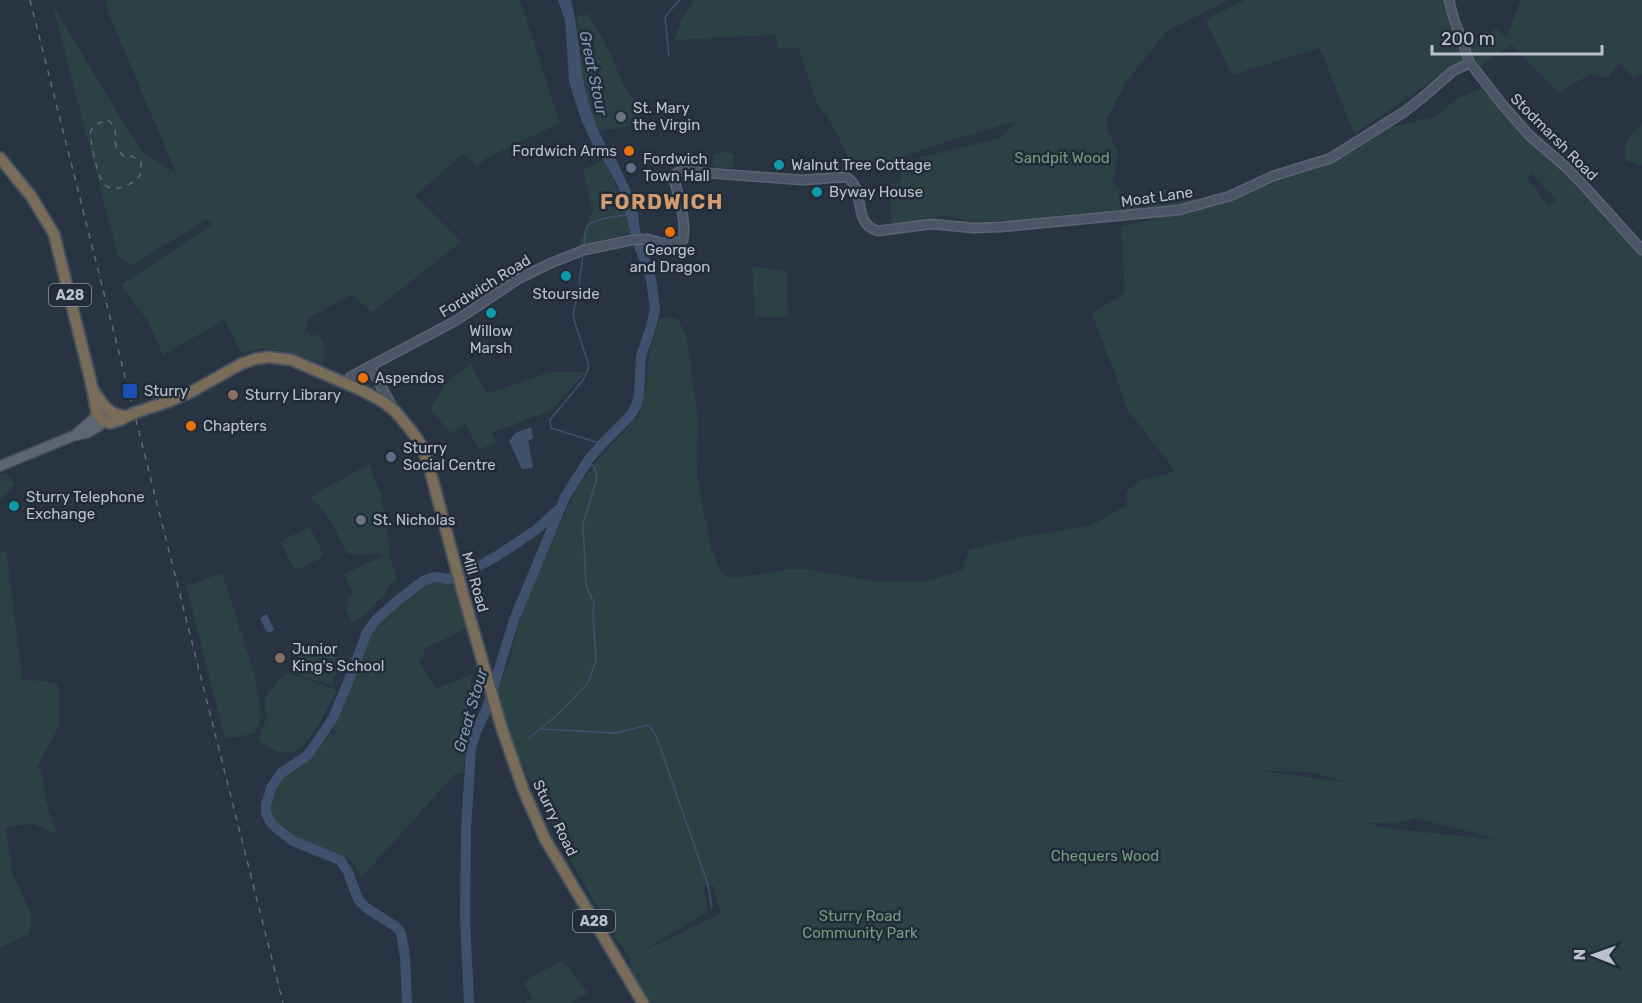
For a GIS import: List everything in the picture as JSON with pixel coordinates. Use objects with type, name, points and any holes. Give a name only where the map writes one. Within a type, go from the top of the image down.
[{"type":"highway","name":"A28","points":[[0,158],[31,196],[54,234],[100,418],[110,423],[120,420],[179,398],[224,372],[255,359],[269,357],[292,360],[347,383],[382,401],[395,411]]},
{"type":"highway","name":"A28","points":[[93,389],[109,410]]},
{"type":"highway","points":[[109,410],[122,416],[128,416]]},
{"type":"highway","name":"Mill Road","points":[[395,411],[422,446],[483,664]]},
{"type":"highway","name":"Sturry Road","points":[[483,664],[501,726],[544,839],[643,1003]]},
{"type":"main road","points":[[0,466],[73,436],[87,433],[99,426],[100,418],[109,410]]},
{"type":"street","name":"Stodmarsh Road","points":[[1449,0],[1470,63],[1529,135],[1586,188],[1642,250]]},
{"type":"street","name":"Moat Lane","points":[[683,240],[683,221],[673,176],[681,171],[802,180],[846,177],[855,186],[865,223],[878,231],[930,224],[974,228],[1001,227],[1179,210],[1230,196],[1273,176],[1331,158],[1404,112],[1453,71],[1470,63]]},
{"type":"street","name":"Fordwich Road","points":[[347,383],[350,377],[458,320],[520,278],[545,265],[584,250],[641,238],[661,243],[683,240]]},
{"type":"street","points":[[370,366],[395,411]]},
{"type":"green space","points":[[106,0],[520,0],[560,123],[486,158],[477,168],[464,153],[415,196],[461,242],[372,312],[352,295],[305,320],[306,332],[310,332],[311,337],[319,334],[323,342],[325,352],[323,364],[290,352],[261,348],[242,354],[224,320],[163,355],[148,321],[121,285],[213,224],[208,219],[132,265],[118,257],[53,6],[141,151],[176,173],[108,12]]},
{"type":"green space","name":"Sandpit Wood","points":[[693,0],[1229,0],[1167,31],[1126,82],[1105,123],[1118,154],[1112,181],[1124,195],[1144,195],[1160,189],[1191,193],[1198,202],[1121,211],[972,222],[946,215],[892,224],[892,207],[887,185],[901,182],[901,162],[1000,138],[1017,121],[856,172],[832,124],[817,103],[799,48],[777,48],[776,35],[674,40]]},
{"type":"green space","points":[[1245,0],[1444,0],[1465,58],[1354,134],[1320,48],[1232,75],[1206,20]]},
{"type":"green space","points":[[1521,0],[1642,0],[1642,74],[1634,79],[1619,62],[1607,79],[1590,74],[1559,93],[1511,44],[1479,68],[1468,43],[1497,29],[1506,38]]},
{"type":"green space","points":[[588,14],[611,54],[622,82],[640,111],[643,122],[600,130],[593,118],[585,90],[576,17]]},
{"type":"green space","points":[[1482,88],[1642,255],[1642,1003],[649,1003],[631,973],[630,958],[615,937],[565,851],[521,763],[496,693],[508,665],[522,612],[573,495],[597,461],[639,415],[646,389],[648,358],[660,318],[677,318],[686,335],[698,420],[697,478],[711,548],[721,571],[730,578],[784,569],[807,569],[874,581],[927,581],[962,570],[969,550],[1017,538],[1090,526],[1128,504],[1126,492],[1139,481],[1175,471],[1128,410],[1092,313],[1125,293],[1121,227],[1227,201],[1363,145],[1389,128],[1434,117],[1457,99]],"holes":[[[1531,173],[1557,200],[1548,205],[1528,180]],[[1262,771],[1309,772],[1352,783]],[[1415,818],[1494,839],[1392,829],[1366,823],[1404,822]],[[713,885],[721,913],[638,954],[708,911],[703,886]]]},
{"type":"green space","points":[[1642,124],[1642,166],[1625,160],[1626,141]]},
{"type":"green space","points":[[727,152],[734,155],[733,168],[713,167],[713,154]]},
{"type":"green space","points":[[603,160],[620,195],[631,233],[578,246],[593,211],[583,170]]},
{"type":"green space","points":[[752,266],[786,271],[788,317],[755,317]]},
{"type":"green space","points":[[470,364],[487,394],[549,372],[585,372],[552,410],[492,432],[497,443],[479,449],[465,424],[450,433],[431,409],[444,385]]},
{"type":"green space","points":[[369,464],[381,494],[389,554],[397,580],[389,585],[383,597],[367,614],[351,623],[345,608],[348,605],[348,598],[353,593],[344,574],[387,554],[347,554],[327,516],[310,497]]},
{"type":"green space","points":[[5,473],[15,484],[0,501],[0,474]]},
{"type":"green space","points":[[310,527],[323,554],[319,559],[296,570],[281,543]]},
{"type":"green space","points":[[6,551],[22,679],[58,683],[58,728],[35,770],[40,768],[46,801],[57,834],[32,824],[5,827],[12,872],[32,916],[30,933],[0,948],[0,553]]},
{"type":"green space","points":[[222,573],[254,673],[261,717],[254,733],[225,738],[186,586]]},
{"type":"green space","points":[[437,579],[446,582],[454,580],[469,626],[424,648],[423,658],[419,662],[436,689],[472,674],[463,773],[455,774],[361,878],[353,862],[336,852],[295,838],[281,828],[270,815],[269,805],[274,785],[292,769],[311,759],[332,733],[336,735],[337,732],[331,728],[368,635],[374,626],[417,588]]},
{"type":"green space","points":[[303,646],[341,658],[332,686],[294,674]]},
{"type":"green space","points":[[287,673],[337,690],[312,735],[299,749],[283,753],[258,740],[267,717],[264,705],[266,696]]},
{"type":"green space","points":[[562,960],[588,993],[570,1003],[524,1003],[533,1000],[524,982]]},
{"type":"water","name":"Great Stour","points":[[558,0],[571,0],[589,105],[601,136],[609,151],[612,151],[637,204],[639,238],[632,237],[618,186],[600,154],[597,154],[581,119],[569,82],[565,21]]},
{"type":"water","points":[[531,427],[533,438],[528,441],[533,468],[522,469],[509,441],[515,433]]},
{"type":"water","points":[[267,614],[274,630],[267,633],[260,618]]},
{"type":"waterway","points":[[669,56],[665,19],[680,0]]},
{"type":"waterway","name":"Great Stour","points":[[584,246],[587,226],[594,221],[626,215]]},
{"type":"waterway","name":"Great Stour","points":[[469,1003],[465,917],[466,830],[471,748],[487,708],[514,620],[565,497],[589,459],[630,416],[636,406],[639,395],[641,356],[655,310],[651,279],[635,230]]},
{"type":"waterway","name":"Great Stour","points":[[583,254],[573,314],[588,363],[588,370],[583,380],[550,420],[551,428],[602,444]]},
{"type":"waterway","points":[[528,739],[558,714],[588,683],[596,660],[594,603],[586,586],[583,524],[597,478],[595,468],[588,461]]},
{"type":"waterway","name":"Great Stour","points":[[407,1003],[405,959],[400,931],[365,907],[358,899],[348,872],[340,860],[293,841],[275,827],[266,813],[266,804],[271,788],[281,773],[308,755],[333,718],[367,632],[376,620],[423,581],[435,577],[448,579],[473,569],[536,530],[558,510]]},
{"type":"waterway","points":[[542,729],[615,733],[649,725],[657,738],[708,885],[712,908]]},
{"type":"railway","points":[[30,0],[283,1003]]},
{"type":"railway","points":[[108,120],[114,127],[116,146],[123,156],[132,156],[141,162],[141,172],[136,180],[120,188],[109,187],[102,181],[97,169],[90,134],[95,126],[108,120]]},
{"type":"place","name":"St. Mary the Virgin","points":[[621,117]]},
{"type":"place","name":"Fordwich Arms","points":[[629,151]]},
{"type":"place","name":"Walnut Tree Cottage","points":[[779,165]]},
{"type":"place","name":"Fordwich Town Hall","points":[[631,168]]},
{"type":"place","name":"Byway House","points":[[817,192]]},
{"type":"place","name":"George and Dragon","points":[[670,232]]},
{"type":"place","name":"Stourside","points":[[566,276]]},
{"type":"place","name":"Willow Marsh","points":[[491,313]]},
{"type":"place","name":"Aspendos","points":[[363,378]]},
{"type":"place","name":"Sturry","points":[[130,391]]},
{"type":"place","name":"Sturry Library","points":[[233,395]]},
{"type":"place","name":"Chapters","points":[[191,426]]},
{"type":"place","name":"Sturry Social Centre","points":[[391,457]]},
{"type":"place","name":"Sturry Telephone Exchange","points":[[14,506]]},
{"type":"place","name":"St. Nicholas","points":[[361,520]]},
{"type":"place","name":"Junior King's School","points":[[280,658]]},
{"type":"district","name":"FORDWICH","points":[[662,202]]},
{"type":"park label","name":"Chequers Wood","points":[[1105,856]]},
{"type":"park label","name":"Sturry Road Community Park","points":[[860,924]]}]
